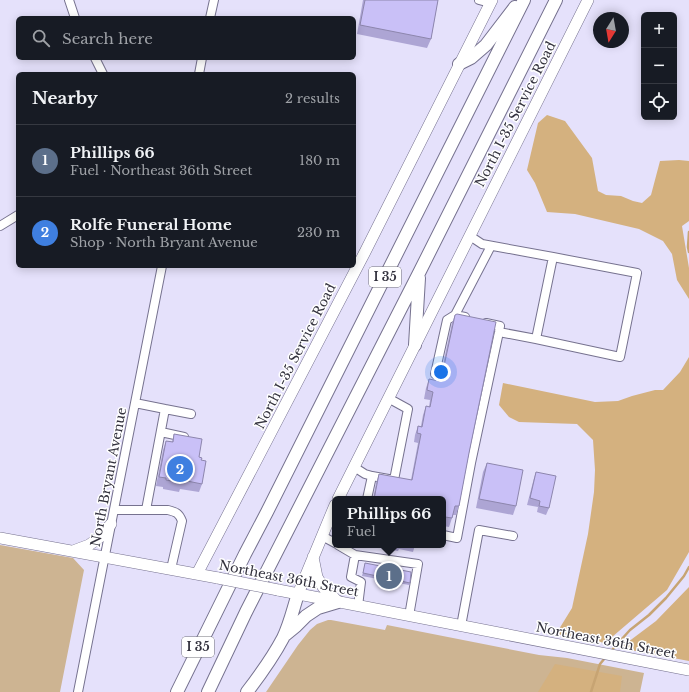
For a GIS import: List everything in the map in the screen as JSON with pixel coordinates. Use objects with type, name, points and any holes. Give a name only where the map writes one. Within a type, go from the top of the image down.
[{"type":"highway","points":[[459,64],[471,58],[486,45],[520,0]]},
{"type":"highway","name":"I 35","points":[[177,692],[244,554],[271,505],[524,0]]},
{"type":"highway","name":"I 35","points":[[208,692],[246,612],[556,0]]},
{"type":"highway","points":[[415,345],[420,271]]},
{"type":"highway","points":[[246,692],[268,663],[283,637],[298,594]]},
{"type":"highway","points":[[283,637],[306,616],[318,608],[338,602]]},
{"type":"main road","name":"North I-35 Service Road","points":[[340,496],[588,0]]},
{"type":"main road","name":"North I-35 Service Road","points":[[197,574],[365,252],[491,2]]},
{"type":"main road","points":[[298,594],[332,512]]},
{"type":"main road","points":[[72,552],[89,545],[100,537],[111,524]]},
{"type":"main road","name":"Northeast 36th Street","points":[[0,538],[218,578],[689,670]]},
{"type":"main road","points":[[313,557],[317,577],[323,587],[338,602]]},
{"type":"street","points":[[69,0],[74,16]]},
{"type":"street","points":[[210,16],[214,0]]},
{"type":"street","points":[[478,0],[491,2]]},
{"type":"street","points":[[96,60],[102,72]]},
{"type":"street","points":[[199,72],[202,60]]},
{"type":"street","points":[[0,226],[16,216]]},
{"type":"street","points":[[470,236],[482,244],[491,246],[637,273],[620,357],[499,332]]},
{"type":"street","points":[[435,374],[447,320],[455,315],[491,246]]},
{"type":"street","points":[[536,340],[553,257]]},
{"type":"street","name":"North Bryant Avenue","points":[[78,692],[162,268]]},
{"type":"street","points":[[455,315],[472,319]]},
{"type":"street","points":[[446,536],[457,538],[471,463],[499,332],[500,326],[484,323]]},
{"type":"street","points":[[354,467],[365,474],[394,480],[408,409],[388,398]]},
{"type":"street","points":[[135,403],[191,414]]},
{"type":"street","points":[[146,510],[165,409]]},
{"type":"street","points":[[161,432],[194,439]]},
{"type":"street","points":[[368,496],[372,476]]},
{"type":"street","points":[[114,510],[168,510],[176,511],[180,515],[182,521],[172,570]]},
{"type":"street","points":[[460,626],[479,530],[513,536]]},
{"type":"street","points":[[322,536],[332,542]]},
{"type":"street","points":[[343,548],[354,555],[418,564],[408,616]]},
{"type":"street","points":[[354,555],[351,577],[361,582],[358,606]]},
{"type":"shaded area","points":[[547,115],[565,121],[592,158],[598,191],[606,195],[621,196],[642,203],[651,195],[660,161],[689,161],[689,221],[682,226],[689,268],[689,299],[677,280],[672,254],[663,241],[639,229],[575,214],[547,212],[535,183],[527,170],[538,123]]},
{"type":"shaded area","points":[[689,357],[689,552],[667,590],[605,643],[556,634],[572,608],[588,534],[594,492],[595,470],[593,440],[577,424],[519,422],[509,417],[499,405],[503,383],[595,402],[618,401],[655,390],[663,390],[680,372]]},
{"type":"shaded area","points":[[0,545],[73,558],[84,570],[60,692],[0,692]]},
{"type":"shaded area","points":[[689,587],[689,661],[620,648],[656,621]]},
{"type":"shaded area","points":[[328,620],[385,630],[387,625],[539,655],[567,658],[644,673],[640,692],[266,692],[310,630],[317,624]]},
{"type":"shaded area","points":[[555,664],[622,676],[620,692],[538,692]]},
{"type":"building","points":[[365,0],[438,0],[431,39],[360,25]]},
{"type":"building","points":[[457,314],[496,322],[459,506],[455,506],[452,518],[446,517],[446,496],[375,496],[379,474],[412,480],[421,434],[417,433],[418,426],[422,427],[426,406],[430,407],[433,392],[427,390],[429,379],[439,381],[441,370],[444,366],[455,315]]},
{"type":"building","points":[[174,434],[202,439],[199,457],[202,458],[201,460],[206,461],[202,484],[182,480],[182,483],[159,477],[166,441],[173,442]]},
{"type":"building","points":[[487,463],[523,470],[516,506],[479,499]]},
{"type":"building","points":[[536,472],[556,476],[549,508],[539,506],[540,501],[530,498]]},
{"type":"building","points":[[365,563],[411,572],[410,583],[363,573]]},
{"type":"waterway","points":[[689,232],[689,252]]},
{"type":"waterway","points":[[611,651],[630,630],[649,615],[666,598],[684,576],[689,567]]},
{"type":"waterway","points":[[591,692],[600,664],[605,658]]},
{"type":"place","name":"Rolfe Funeral Home","points":[[180,469]]},
{"type":"place","name":"Phillips 66","points":[[389,576]]}]
